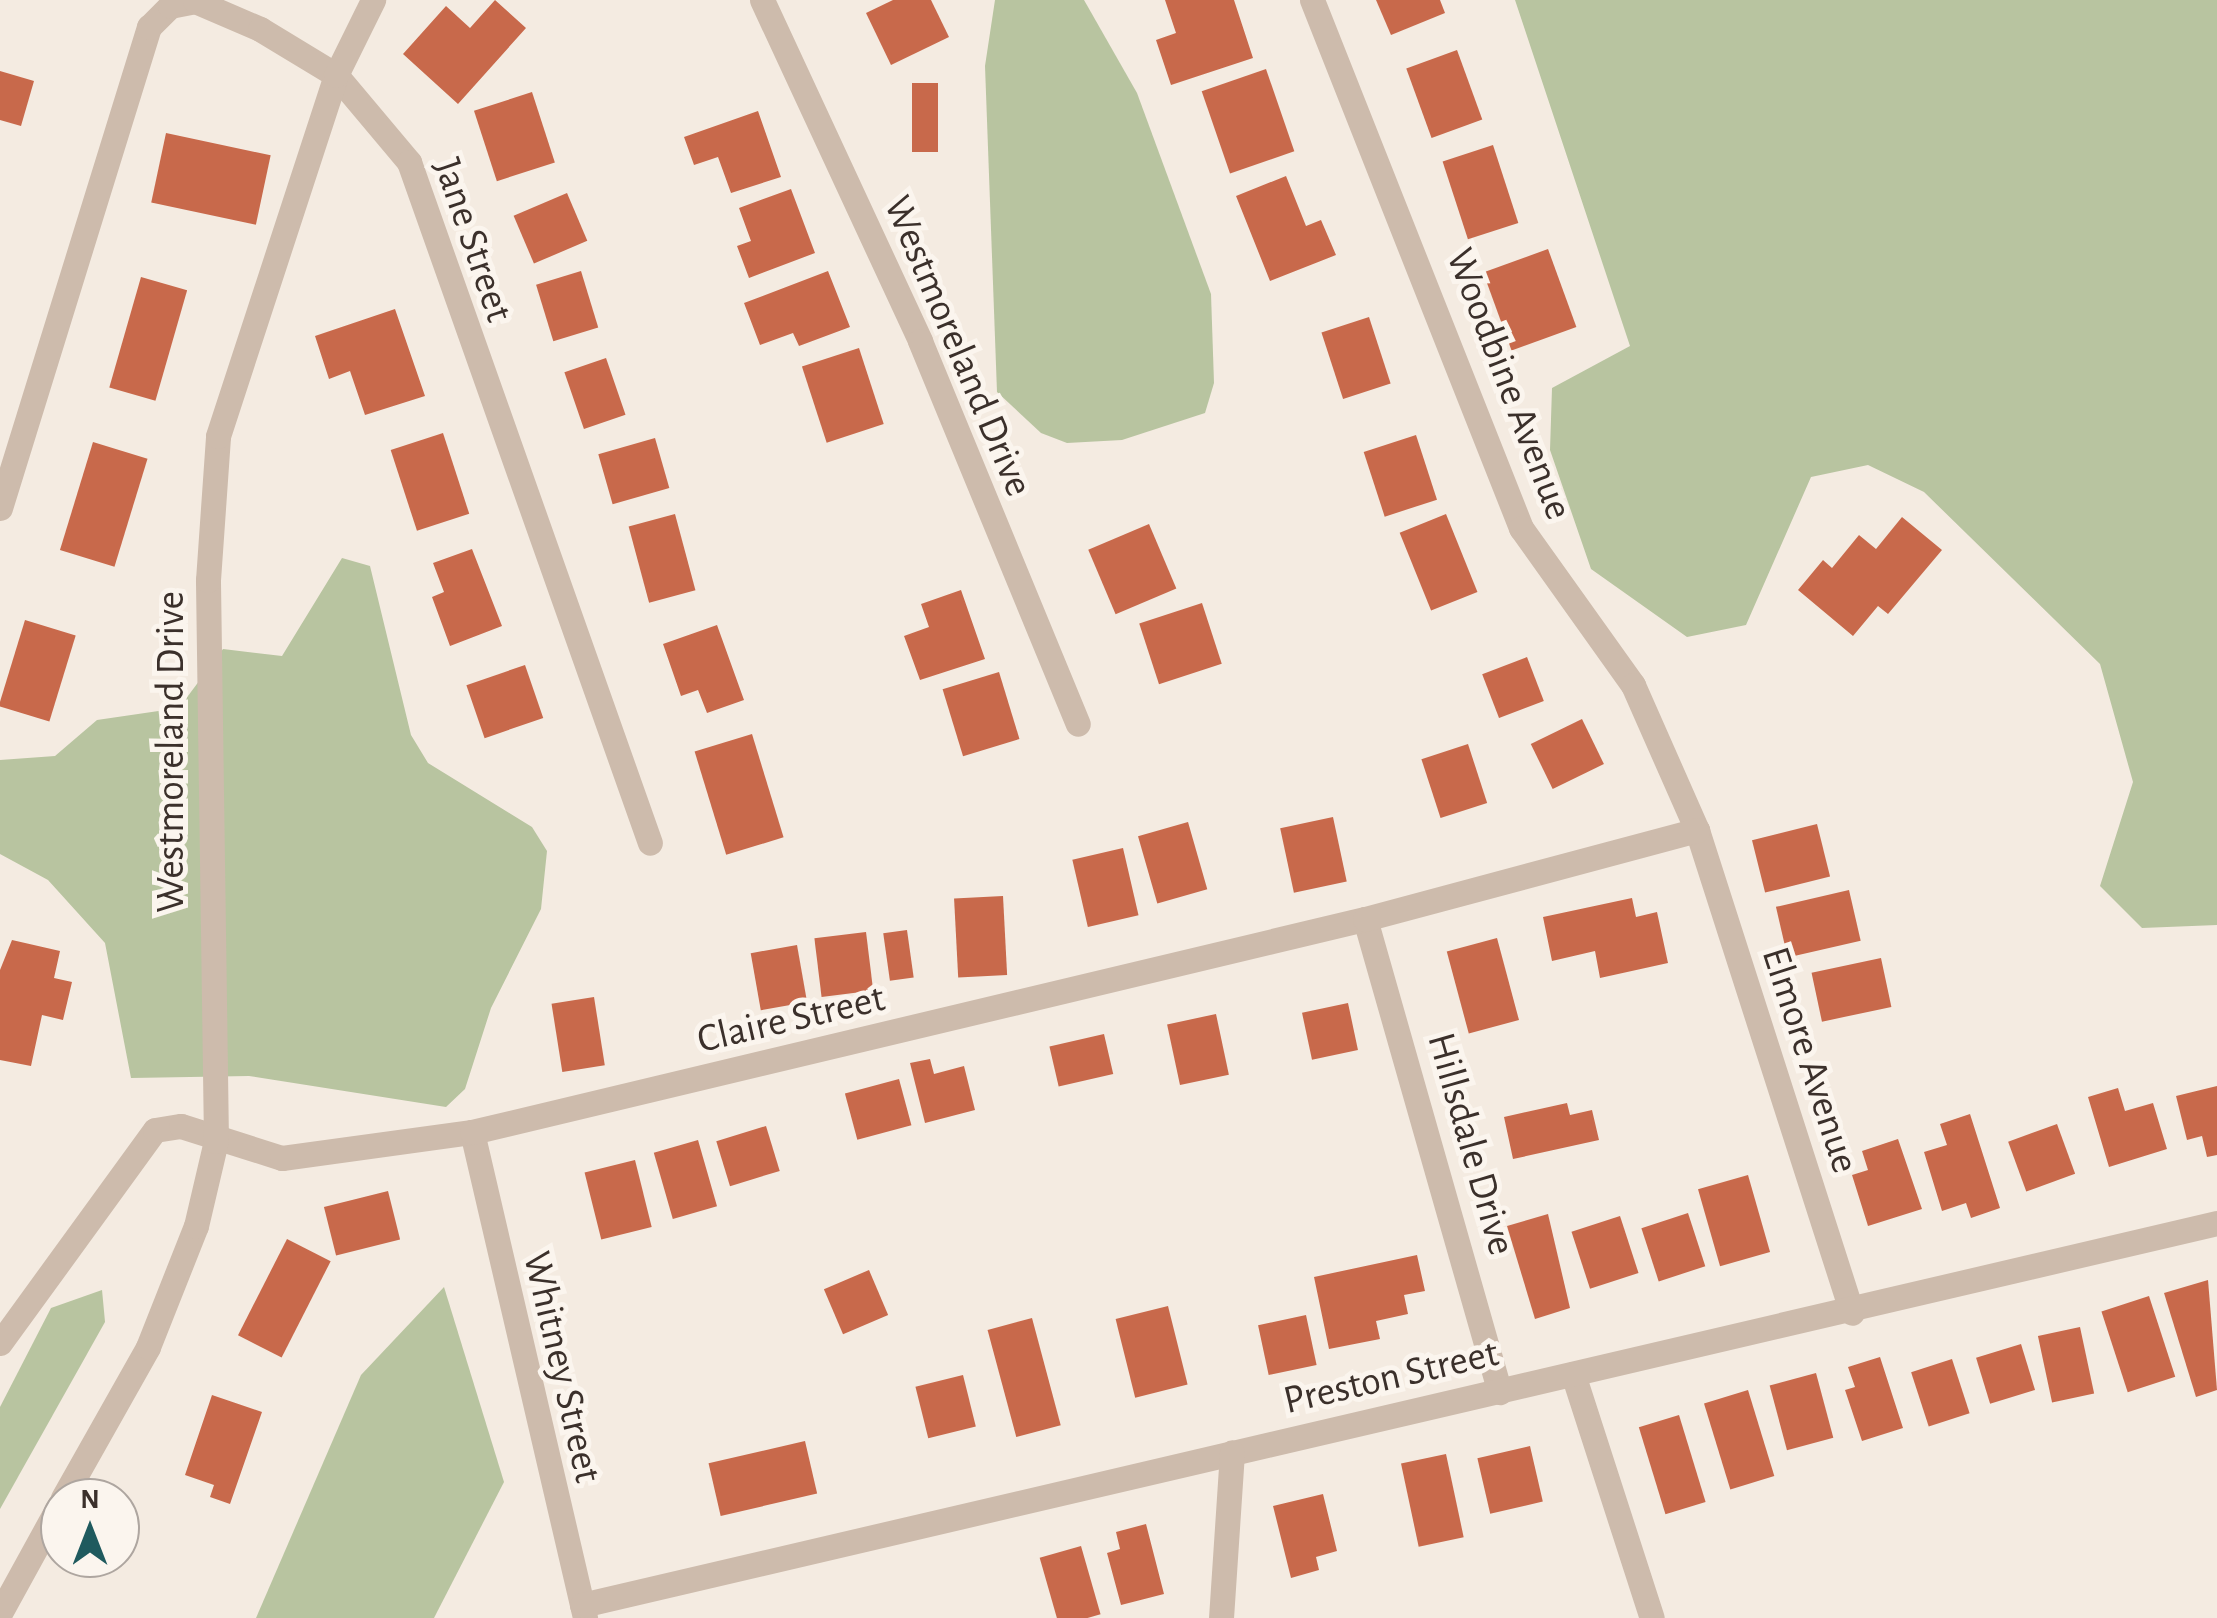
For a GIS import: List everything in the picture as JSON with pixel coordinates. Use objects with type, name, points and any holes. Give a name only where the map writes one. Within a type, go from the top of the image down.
[{"type":"street","name":"Westmoreland Drive","points":[[75,1478],[148,1347],[196,1226],[216,1141],[209,501],[218,436],[336,75],[372,0]]},
{"type":"street","name":"Westmoreland Drive","points":[[762,0],[920,341],[1078,724]]},
{"type":"street","name":"Woodbine Avenue","points":[[1312,0],[1521,528],[1633,685],[1697,830]]},
{"type":"street","name":"Jane Street","points":[[0,508],[148,27],[170,6],[195,1],[336,75],[409,162],[650,842]]},
{"type":"street","name":"Claire Street","points":[[0,1343],[156,1130],[182,1126],[216,1141],[282,1158],[472,1132],[1366,919],[1697,830]]},
{"type":"street","name":"Elmore Avenue","points":[[1697,830],[1852,1313]]},
{"type":"street","name":"Hillsdale Drive","points":[[1366,919],[1500,1392]]},
{"type":"street","name":"Whitney Street","points":[[472,1132],[584,1612]]},
{"type":"street","name":"Preston Street","points":[[584,1612],[1232,1452],[1852,1313],[2217,1223]]},
{"type":"street","points":[[1573,1374],[1652,1618]]},
{"type":"street","points":[[1221,1618],[1232,1452]]},
{"type":"street","name":"Westmoreland Drive","points":[[0,1613],[40,1541]]},
{"type":"green space","points":[[995,0],[1084,0],[1137,93],[1211,294],[1214,383],[1205,413],[1122,440],[1067,443],[1041,433],[997,392],[985,66]]},
{"type":"green space","points":[[1515,0],[2217,0],[2217,925],[2142,928],[2100,886],[2133,782],[2100,664],[1924,492],[1868,465],[1811,477],[1746,625],[1687,637],[1591,569],[1550,450],[1552,388],[1630,346]]},
{"type":"green space","points":[[342,558],[370,566],[411,735],[428,763],[532,827],[547,851],[541,909],[491,1008],[465,1089],[446,1107],[249,1076],[131,1078],[105,943],[48,880],[0,854],[0,760],[55,756],[97,720],[179,708],[223,649],[282,656]]},
{"type":"green space","points":[[444,1287],[504,1482],[434,1618],[256,1618],[361,1375]]},
{"type":"green space","points":[[102,1290],[105,1322],[0,1509],[0,1407],[51,1308]]},
{"type":"building","points":[[495,0],[526,28],[458,104],[403,54],[446,6],[470,28]]},
{"type":"building","points":[[893,0],[931,0],[949,37],[891,65],[866,13]]},
{"type":"building","points":[[1165,0],[1234,0],[1253,58],[1171,85],[1156,40],[1176,33]]},
{"type":"building","points":[[1376,0],[1440,0],[1445,13],[1391,35]]},
{"type":"building","points":[[1457,50],[1482,120],[1432,138],[1406,68]]},
{"type":"building","points":[[1266,69],[1294,151],[1230,173],[1202,91]]},
{"type":"building","points":[[0,71],[34,81],[21,126],[0,120]]},
{"type":"building","points":[[912,83],[938,83],[938,152],[912,152]]},
{"type":"building","points":[[532,92],[555,162],[497,181],[474,111]]},
{"type":"building","points":[[758,111],[781,177],[731,193],[718,157],[694,165],[684,137]]},
{"type":"building","points":[[166,133],[271,155],[256,225],[151,202]]},
{"type":"building","points":[[1493,145],[1518,223],[1468,239],[1443,161]]},
{"type":"building","points":[[1286,176],[1306,226],[1321,220],[1336,255],[1270,281],[1236,196]]},
{"type":"building","points":[[791,189],[815,253],[749,278],[737,246],[751,241],[739,208]]},
{"type":"building","points":[[567,193],[587,241],[534,264],[514,216]]},
{"type":"building","points":[[1548,249],[1576,327],[1512,351],[1483,273]]},
{"type":"building","points":[[581,271],[598,327],[553,341],[536,285]]},
{"type":"building","points":[[828,271],[850,327],[799,346],[793,333],[760,345],[744,303]]},
{"type":"building","points":[[141,277],[187,290],[155,401],[109,388]]},
{"type":"building","points":[[395,309],[425,396],[365,415],[350,371],[329,379],[315,336]]},
{"type":"building","points":[[1369,317],[1391,384],[1343,399],[1321,332]]},
{"type":"building","points":[[859,348],[884,424],[827,443],[802,367]]},
{"type":"building","points":[[606,358],[626,415],[584,429],[564,372]]},
{"type":"building","points":[[443,433],[469,514],[417,531],[391,450]]},
{"type":"building","points":[[1416,435],[1437,500],[1385,517],[1364,452]]},
{"type":"building","points":[[655,438],[669,488],[613,504],[598,454]]},
{"type":"building","points":[[93,442],[148,459],[114,567],[60,550]]},
{"type":"building","points":[[675,514],[695,590],[649,603],[629,526]]},
{"type":"building","points":[[1446,514],[1477,592],[1431,611],[1400,533]]},
{"type":"building","points":[[1902,517],[1942,550],[1888,614],[1878,606],[1853,636],[1798,590],[1823,560],[1832,568],[1859,535],[1876,549]]},
{"type":"building","points":[[1149,524],[1176,588],[1116,614],[1088,550]]},
{"type":"building","points":[[472,549],[502,626],[450,646],[432,597],[444,592],[433,563]]},
{"type":"building","points":[[961,590],[985,659],[920,680],[904,636],[929,627],[921,604]]},
{"type":"building","points":[[1202,603],[1222,664],[1159,684],[1139,623]]},
{"type":"building","points":[[25,620],[76,635],[49,722],[0,706]]},
{"type":"building","points":[[717,625],[744,700],[707,713],[698,690],[681,696],[663,644]]},
{"type":"building","points":[[1527,657],[1544,701],[1499,718],[1482,674]]},
{"type":"building","points":[[525,665],[543,718],[485,738],[466,685]]},
{"type":"building","points":[[999,672],[1019,739],[963,756],[943,689]]},
{"type":"building","points":[[1582,719],[1604,764],[1553,789],[1531,744]]},
{"type":"building","points":[[752,734],[784,837],[726,855],[695,752]]},
{"type":"building","points":[[1468,744],[1487,803],[1441,818],[1421,759]]},
{"type":"building","points":[[1333,817],[1347,882],[1294,893],[1280,828]]},
{"type":"building","points":[[1188,822],[1207,889],[1157,904],[1138,836]]},
{"type":"building","points":[[1817,824],[1830,876],[1765,893],[1752,840]]},
{"type":"building","points":[[1123,848],[1139,915],[1088,927],[1072,860]]},
{"type":"building","points":[[1849,890],[1861,941],[1788,958],[1776,907]]},
{"type":"building","points":[[1003,896],[1007,975],[958,977],[954,899]]},
{"type":"building","points":[[1632,898],[1636,917],[1657,912],[1668,963],[1600,978],[1595,951],[1552,961],[1543,917]]},
{"type":"building","points":[[907,930],[914,978],[890,981],[883,933]]},
{"type":"building","points":[[866,932],[873,991],[822,997],[814,938]]},
{"type":"building","points":[[1497,938],[1519,1020],[1469,1034],[1447,951]]},
{"type":"building","points":[[12,940],[60,951],[54,978],[72,982],[63,1020],[42,1015],[31,1066],[0,1060],[0,970]]},
{"type":"building","points":[[797,945],[807,1002],[761,1010],[751,953]]},
{"type":"building","points":[[1881,958],[1891,1007],[1822,1022],[1812,973]]},
{"type":"building","points":[[594,997],[605,1065],[562,1072],[552,1004]]},
{"type":"building","points":[[1348,1003],[1358,1050],[1312,1060],[1302,1013]]},
{"type":"building","points":[[1216,1014],[1229,1075],[1180,1085],[1167,1024]]},
{"type":"building","points":[[1104,1034],[1113,1074],[1059,1087],[1049,1047]]},
{"type":"building","points":[[930,1059],[934,1074],[964,1066],[975,1110],[925,1123],[910,1063]]},
{"type":"building","points":[[899,1079],[911,1125],[857,1140],[845,1093]]},
{"type":"building","points":[[2217,1086],[2217,1155],[2207,1157],[2202,1136],[2187,1140],[2176,1096]]},
{"type":"building","points":[[2118,1088],[2125,1111],[2153,1103],[2167,1149],[2109,1167],[2088,1097]]},
{"type":"building","points":[[1567,1103],[1570,1115],[1592,1110],[1599,1140],[1513,1159],[1504,1117]]},
{"type":"building","points":[[1970,1114],[2000,1208],[1971,1218],[1966,1203],[1942,1211],[1924,1152],[1947,1145],[1940,1124]]},
{"type":"building","points":[[2057,1124],[2075,1174],[2026,1192],[2008,1142]]},
{"type":"building","points":[[766,1126],[780,1171],[730,1186],[716,1141]]},
{"type":"building","points":[[1898,1139],[1922,1209],[1868,1226],[1852,1175],[1868,1170],[1862,1151]]},
{"type":"building","points":[[698,1140],[717,1206],[673,1219],[654,1153]]},
{"type":"building","points":[[635,1160],[652,1227],[601,1240],[585,1173]]},
{"type":"building","points":[[1748,1175],[1770,1252],[1720,1266],[1698,1189]]},
{"type":"building","points":[[388,1191],[400,1240],[336,1255],[324,1207]]},
{"type":"building","points":[[1688,1213],[1705,1266],[1659,1281],[1641,1228]]},
{"type":"building","points":[[1548,1214],[1570,1308],[1535,1319],[1507,1226]]},
{"type":"building","points":[[1620,1216],[1639,1273],[1590,1289],[1571,1232]]},
{"type":"building","points":[[287,1239],[331,1261],[282,1357],[238,1335]]},
{"type":"building","points":[[1417,1255],[1425,1291],[1404,1295],[1408,1314],[1376,1321],[1380,1339],[1329,1349],[1314,1277]]},
{"type":"building","points":[[869,1270],[888,1315],[843,1334],[824,1289]]},
{"type":"building","points":[[2208,1280],[2217,1390],[2196,1397],[2164,1293]]},
{"type":"building","points":[[2149,1296],[2175,1377],[2128,1392],[2101,1311]]},
{"type":"building","points":[[1168,1306],[1188,1385],[1135,1398],[1116,1319]]},
{"type":"building","points":[[1306,1315],[1317,1365],[1269,1375],[1258,1325]]},
{"type":"building","points":[[1032,1318],[1061,1425],[1016,1437],[988,1330]]},
{"type":"building","points":[[2080,1327],[2094,1394],[2052,1402],[2038,1336]]},
{"type":"building","points":[[2021,1344],[2035,1390],[1990,1404],[1976,1358]]},
{"type":"building","points":[[1880,1357],[1903,1428],[1862,1441],[1845,1390],[1855,1387],[1848,1367]]},
{"type":"building","points":[[1952,1359],[1970,1413],[1929,1426],[1911,1372]]},
{"type":"building","points":[[1816,1373],[1833,1438],[1787,1450],[1770,1385]]},
{"type":"building","points":[[963,1375],[976,1426],[928,1438],[915,1387]]},
{"type":"building","points":[[1748,1390],[1774,1476],[1730,1490],[1704,1403]]},
{"type":"building","points":[[212,1395],[262,1412],[230,1504],[210,1497],[214,1485],[185,1475]]},
{"type":"building","points":[[1679,1415],[1706,1502],[1665,1514],[1639,1427]]},
{"type":"building","points":[[805,1441],[817,1494],[721,1516],[709,1463]]},
{"type":"building","points":[[1530,1446],[1543,1502],[1490,1514],[1477,1458]]},
{"type":"building","points":[[1446,1454],[1464,1537],[1419,1547],[1401,1464]]},
{"type":"building","points":[[1323,1494],[1337,1551],[1316,1557],[1319,1570],[1291,1578],[1273,1506]]},
{"type":"building","points":[[1146,1524],[1164,1594],[1121,1605],[1107,1553],[1120,1549],[1116,1532]]},
{"type":"building","points":[[1081,1546],[1101,1614],[1057,1618],[1040,1558]]}]
